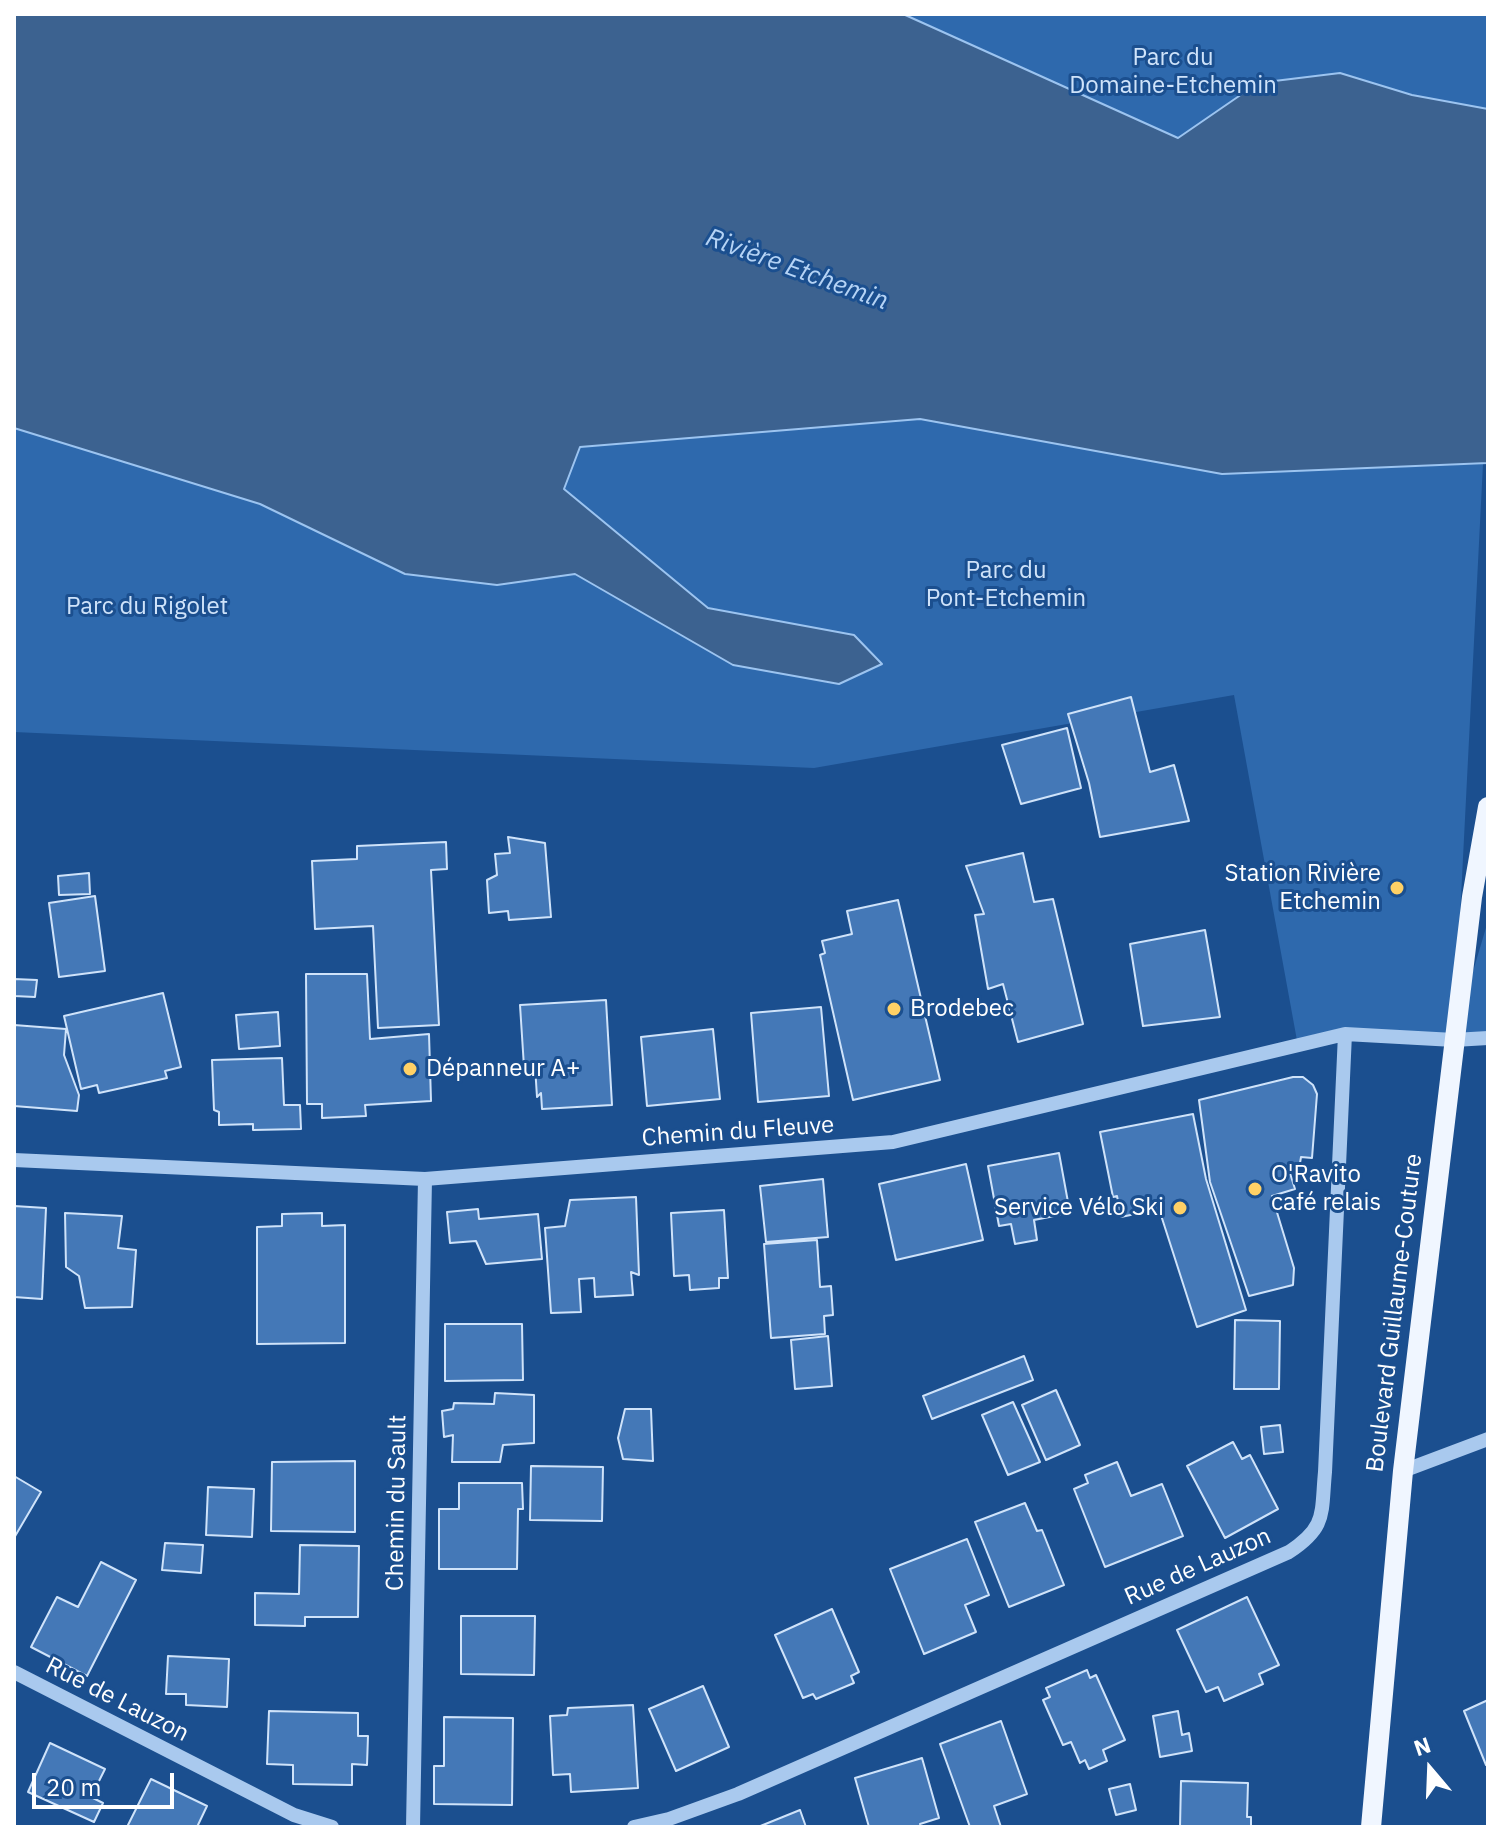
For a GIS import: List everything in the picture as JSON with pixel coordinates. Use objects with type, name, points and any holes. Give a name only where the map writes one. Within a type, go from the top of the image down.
[{"type":"main road","name":"Boulevard Guillaume-Couture","points":[[1371,1827],[1403,1471],[1472,897],[1488,807]]},
{"type":"street","name":"Chemin du Fleuve","points":[[14,1160],[425,1179],[893,1142],[1345,1034],[1454,1040],[1488,1038]]},
{"type":"street","name":"Rue de Lauzon","points":[[634,1827],[669,1819],[738,1794],[1289,1552],[1309,1539],[1320,1522],[1325,1472],[1345,1034]]},
{"type":"street","name":"Chemin du Sault","points":[[413,1827],[425,1179]]},
{"type":"street","points":[[1403,1471],[1488,1439]]},
{"type":"street","name":"Rue de Lauzon","points":[[14,1672],[294,1815],[332,1827]]},
{"type":"green space","name":"Parc du Domaine-Etchemin","points":[[903,14],[1488,14],[1488,109],[1178,138]]},
{"type":"green space","name":"Parc du Pont-Etchemin","points":[[920,419],[1222,474],[1483,464],[1454,1035],[1488,921],[1488,1038],[1345,1034],[1298,1046],[1234,695],[814,768],[14,732],[14,428],[260,504],[405,574],[497,585],[575,574],[733,665],[838,684],[881,664],[854,635],[708,608],[564,489],[580,447]]},
{"type":"water","name":"Rivière Etchemin","points":[[14,14],[903,14],[1178,138],[1258,83],[1340,73],[1412,95],[1488,109],[1488,463],[1222,474],[920,419],[580,447],[564,489],[708,608],[854,635],[882,664],[839,684],[733,665],[575,574],[497,585],[405,574],[260,504],[14,428]]},
{"type":"building","points":[[1131,697],[1150,772],[1174,765],[1189,821],[1100,837],[1089,783],[1068,714]]},
{"type":"building","points":[[1067,728],[1081,788],[1021,804],[1002,745]]},
{"type":"building","points":[[508,837],[545,843],[551,917],[509,920],[508,911],[489,913],[487,880],[497,875],[495,854],[510,853]]},
{"type":"building","points":[[446,842],[447,869],[431,870],[439,1025],[378,1028],[373,926],[315,929],[312,861],[357,859],[357,846]]},
{"type":"building","points":[[1023,853],[1034,902],[1053,899],[1083,1024],[1018,1042],[1003,984],[988,989],[975,915],[984,914],[966,866]]},
{"type":"building","points":[[89,873],[90,894],[59,895],[58,876]]},
{"type":"building","points":[[95,896],[105,971],[59,977],[49,903]]},
{"type":"building","points":[[898,900],[940,1080],[853,1100],[820,955],[825,953],[822,941],[852,934],[847,911]]},
{"type":"building","points":[[1205,930],[1220,1017],[1143,1026],[1130,944]]},
{"type":"building","points":[[306,974],[367,974],[370,1039],[429,1034],[431,1101],[365,1105],[366,1116],[322,1118],[322,1104],[307,1104]]},
{"type":"building","points":[[14,979],[37,980],[35,997],[14,996]]},
{"type":"building","points":[[163,993],[181,1067],[165,1071],[167,1078],[99,1093],[97,1085],[81,1089],[64,1016]]},
{"type":"building","points":[[606,1000],[612,1105],[542,1109],[541,1093],[537,1097],[535,1066],[524,1067],[520,1005]]},
{"type":"building","points":[[821,1007],[829,1096],[758,1102],[751,1013]]},
{"type":"building","points":[[278,1012],[280,1046],[239,1049],[236,1015]]},
{"type":"building","points":[[14,1025],[66,1029],[64,1055],[79,1095],[77,1111],[14,1106]]},
{"type":"building","points":[[713,1029],[720,1099],[647,1106],[641,1037]]},
{"type":"building","points":[[282,1058],[284,1105],[300,1105],[301,1129],[253,1130],[253,1124],[219,1125],[219,1112],[214,1110],[212,1060]]},
{"type":"building","points":[[1303,1077],[1313,1085],[1317,1094],[1312,1158],[1301,1157],[1300,1163],[1288,1167],[1295,1189],[1272,1196],[1294,1268],[1293,1285],[1249,1296],[1210,1182],[1199,1100]]},
{"type":"building","points":[[1193,1114],[1206,1179],[1246,1310],[1197,1327],[1159,1209],[1121,1217],[1117,1196],[1113,1197],[1100,1132]]},
{"type":"building","points":[[1059,1153],[1070,1213],[1034,1220],[1037,1240],[1015,1244],[1011,1224],[999,1226],[988,1166]]},
{"type":"building","points":[[966,1164],[983,1240],[896,1260],[879,1184]]},
{"type":"building","points":[[823,1179],[828,1237],[766,1242],[760,1186]]},
{"type":"building","points":[[636,1197],[639,1275],[631,1272],[633,1295],[595,1297],[594,1278],[579,1279],[581,1312],[551,1313],[545,1228],[565,1226],[570,1200]]},
{"type":"building","points":[[14,1206],[46,1208],[42,1299],[14,1297]]},
{"type":"building","points":[[478,1209],[479,1219],[538,1214],[542,1259],[486,1264],[476,1241],[450,1243],[447,1212]]},
{"type":"building","points":[[724,1210],[728,1278],[719,1278],[719,1288],[690,1290],[689,1275],[674,1276],[671,1213]]},
{"type":"building","points":[[65,1213],[122,1216],[118,1248],[136,1250],[132,1307],[85,1308],[79,1276],[66,1267]]},
{"type":"building","points":[[322,1213],[322,1226],[345,1225],[345,1343],[257,1344],[257,1227],[282,1226],[282,1214]]},
{"type":"building","points":[[817,1240],[820,1287],[831,1286],[833,1315],[824,1316],[825,1334],[771,1338],[764,1244]]},
{"type":"building","points":[[1235,1320],[1280,1321],[1279,1389],[1234,1389]]},
{"type":"building","points":[[445,1324],[522,1324],[523,1380],[445,1381]]},
{"type":"building","points":[[828,1336],[832,1386],[795,1389],[791,1340]]},
{"type":"building","points":[[1024,1356],[1033,1380],[932,1419],[923,1396]]},
{"type":"building","points":[[1056,1390],[1080,1445],[1046,1460],[1022,1405]]},
{"type":"building","points":[[495,1393],[534,1395],[534,1443],[503,1445],[500,1462],[452,1462],[453,1435],[444,1437],[442,1411],[453,1409],[454,1403],[494,1404]]},
{"type":"building","points":[[1013,1402],[1040,1462],[1008,1475],[982,1415]]},
{"type":"building","points":[[625,1409],[651,1409],[653,1461],[623,1459],[618,1438]]},
{"type":"building","points":[[1280,1425],[1283,1452],[1264,1454],[1261,1427]]},
{"type":"building","points":[[1233,1442],[1242,1459],[1250,1455],[1278,1509],[1225,1538],[1187,1466]]},
{"type":"building","points":[[355,1461],[355,1532],[271,1531],[272,1462]]},
{"type":"building","points":[[1117,1462],[1131,1496],[1162,1484],[1183,1536],[1105,1567],[1074,1489],[1088,1483],[1085,1475]]},
{"type":"building","points":[[531,1466],[603,1467],[602,1521],[530,1520]]},
{"type":"building","points":[[14,1476],[41,1492],[14,1538]]},
{"type":"building","points":[[459,1483],[522,1483],[523,1509],[518,1509],[517,1569],[439,1569],[439,1509],[459,1509]]},
{"type":"building","points":[[208,1487],[254,1489],[252,1537],[206,1535]]},
{"type":"building","points":[[1025,1503],[1037,1531],[1042,1530],[1064,1585],[1009,1607],[975,1522]]},
{"type":"building","points":[[967,1539],[989,1595],[965,1605],[976,1632],[924,1654],[890,1569]]},
{"type":"building","points":[[165,1543],[203,1545],[201,1573],[162,1570]]},
{"type":"building","points":[[300,1545],[359,1546],[358,1617],[305,1617],[305,1626],[255,1625],[255,1593],[299,1594]]},
{"type":"building","points":[[101,1562],[136,1580],[87,1676],[31,1647],[57,1597],[78,1607]]},
{"type":"building","points":[[1247,1597],[1279,1665],[1259,1674],[1263,1684],[1224,1701],[1218,1687],[1206,1692],[1177,1630]]},
{"type":"building","points":[[832,1609],[859,1672],[851,1676],[854,1683],[816,1699],[813,1694],[803,1698],[775,1635]]},
{"type":"building","points":[[461,1616],[535,1616],[534,1675],[461,1674]]},
{"type":"building","points":[[168,1656],[229,1659],[227,1707],[186,1705],[186,1694],[166,1694]]},
{"type":"building","points":[[1087,1670],[1090,1678],[1096,1675],[1125,1740],[1103,1750],[1107,1761],[1089,1769],[1085,1760],[1080,1763],[1071,1742],[1063,1745],[1043,1700],[1050,1697],[1046,1688]]},
{"type":"building","points":[[703,1686],[729,1747],[676,1771],[649,1709]]},
{"type":"building","points":[[1488,1700],[1488,1764],[1486,1765],[1464,1711]]},
{"type":"building","points":[[633,1705],[638,1788],[571,1792],[570,1774],[553,1775],[550,1716],[567,1715],[568,1708]]},
{"type":"building","points":[[269,1711],[358,1713],[358,1736],[368,1736],[367,1765],[352,1764],[352,1785],[293,1784],[293,1765],[267,1764]]},
{"type":"building","points":[[1178,1711],[1182,1735],[1189,1733],[1192,1751],[1160,1757],[1153,1716]]},
{"type":"building","points":[[444,1717],[513,1718],[512,1805],[434,1804],[434,1766],[444,1766]]},
{"type":"building","points":[[1001,1721],[1027,1794],[994,1806],[1001,1827],[970,1827],[940,1744]]},
{"type":"building","points":[[50,1743],[105,1769],[91,1797],[103,1803],[94,1822],[28,1792]]},
{"type":"building","points":[[922,1758],[939,1818],[920,1824],[921,1827],[869,1827],[855,1778]]},
{"type":"building","points":[[151,1779],[207,1806],[197,1827],[127,1827]]},
{"type":"building","points":[[1181,1781],[1248,1783],[1247,1817],[1251,1817],[1251,1827],[1180,1827]]},
{"type":"building","points":[[1130,1784],[1136,1810],[1116,1815],[1109,1789]]},
{"type":"building","points":[[800,1810],[806,1827],[758,1827]]},
{"type":"place","name":"Station Rivière Etchemin","points":[[1397,888]]},
{"type":"place","name":"Brodebec","points":[[894,1009]]},
{"type":"place","name":"Dépanneur A+","points":[[410,1069]]},
{"type":"place","name":"O'Ravito café relais","points":[[1255,1189]]},
{"type":"place","name":"Service Vélo Ski","points":[[1180,1208]]},
{"type":"park label","name":"Parc du Rigolet","points":[[147,607]]}]
